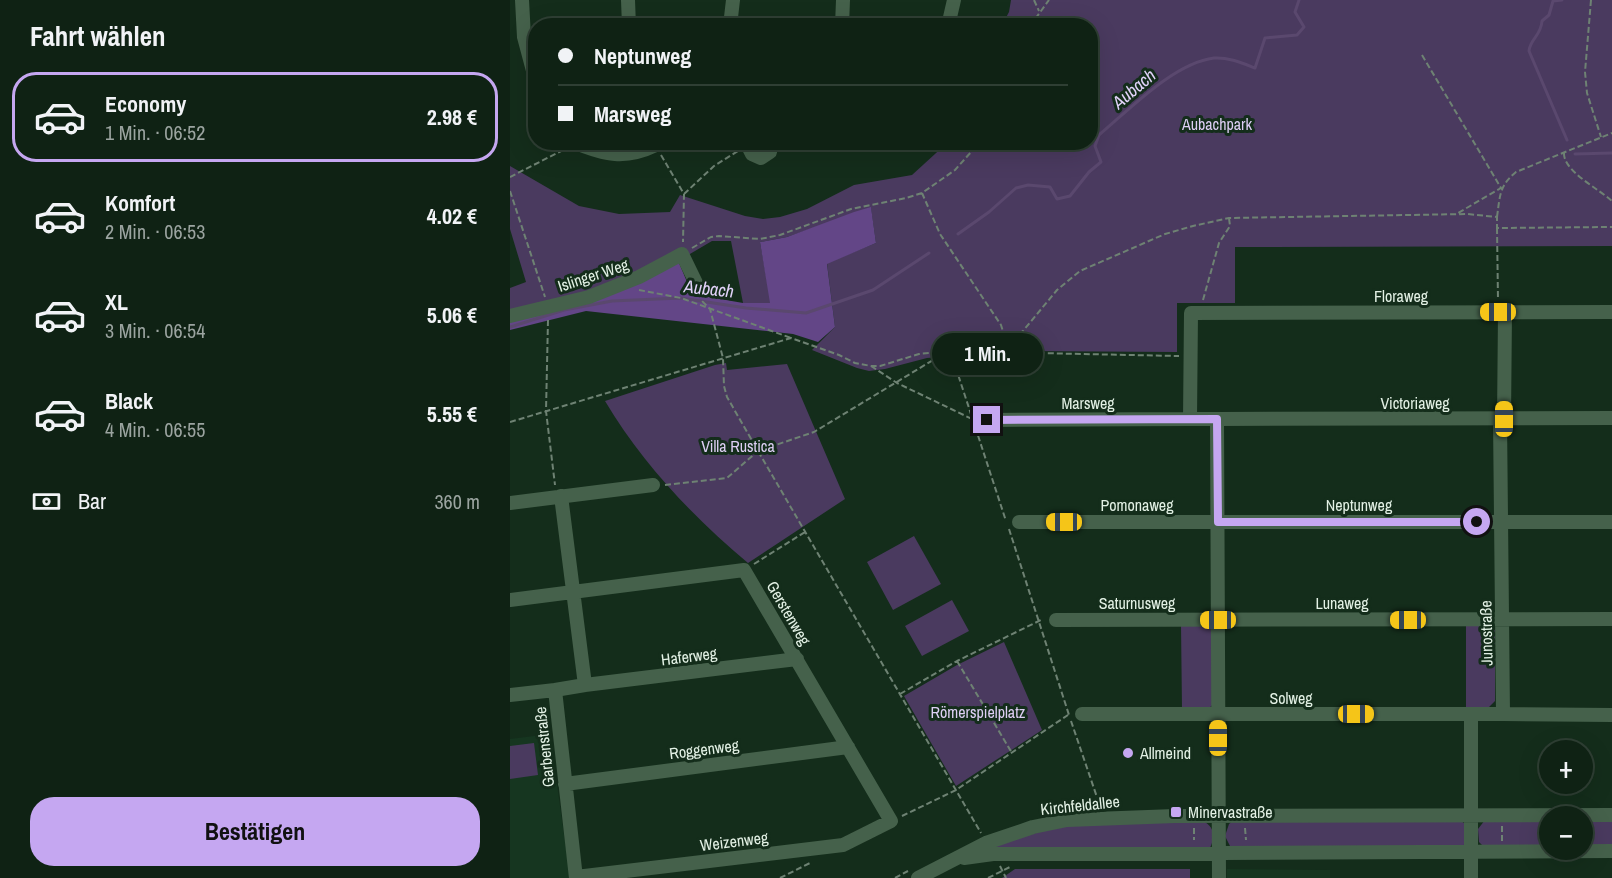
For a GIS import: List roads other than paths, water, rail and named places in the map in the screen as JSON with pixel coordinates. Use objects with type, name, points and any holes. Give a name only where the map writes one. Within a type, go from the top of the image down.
[{"type":"street","points":[[522,0],[524,37],[528,52]]},
{"type":"street","points":[[628,0],[629,18]]},
{"type":"street","points":[[731,18],[733,0]]},
{"type":"street","points":[[842,18],[843,0]]},
{"type":"street","points":[[950,18],[954,0]]},
{"type":"street","points":[[597,150],[622,156],[646,150]]},
{"type":"street","points":[[751,150],[752,154],[761,158],[770,150]]},
{"type":"street","name":"Islinger Weg","points":[[510,316],[589,297],[639,277],[682,254],[699,289]]},
{"type":"street","name":"Junostraße","points":[[1502,312],[1503,714]]},
{"type":"street","name":"Floraweg","points":[[1190,419],[1191,356],[1195,313],[1612,312]]},
{"type":"street","name":"Victoriaweg","points":[[1217,419],[1612,418]]},
{"type":"street","points":[[1190,419],[1217,419],[1219,878]]},
{"type":"street","name":"Marsweg","points":[[980,420],[1190,419]]},
{"type":"street","points":[[510,502],[653,486]]},
{"type":"street","points":[[559,496],[585,685]]},
{"type":"street","name":"Pomonaweg","points":[[1019,522],[1218,522]]},
{"type":"street","name":"Neptunweg","points":[[1218,522],[1612,522]]},
{"type":"street","name":"Gerstenweg","points":[[573,592],[744,570],[891,821]]},
{"type":"street","points":[[510,600],[573,592]]},
{"type":"street","name":"Lunaweg","points":[[1218,620],[1612,619]]},
{"type":"street","name":"Saturnusweg","points":[[1056,620],[1218,620]]},
{"type":"street","name":"Haferweg","points":[[585,685],[797,659]]},
{"type":"street","name":"Garbenstraße","points":[[576,877],[555,690],[585,685]]},
{"type":"street","points":[[510,695],[555,690]]},
{"type":"street","name":"Solweg","points":[[1075,714],[1471,714]]},
{"type":"street","points":[[1471,878],[1471,714],[1612,715]]},
{"type":"street","name":"Roggenweg","points":[[565,784],[848,747]]},
{"type":"street","name":"Kirchfeldallee","points":[[918,878],[986,843],[1032,827],[1067,820],[1104,817],[1194,816],[1612,815]]},
{"type":"street","name":"Weizenweg","points":[[576,877],[843,845],[891,821]]},
{"type":"street","name":"Kirchfeldallee","points":[[953,860],[993,854],[1612,851]]},
{"type":"waterway","name":"Aubach","points":[[1098,138],[1138,101],[1184,68],[1214,58],[1224,58],[1255,68],[1265,38],[1297,35],[1304,27],[1295,12],[1299,0]]},
{"type":"waterway","points":[[1562,0],[1553,1],[1549,15],[1542,21],[1529,51],[1567,140]]},
{"type":"waterway","name":"Aubach","points":[[958,234],[989,212],[1016,188],[1028,185],[1050,187],[1057,199],[1070,196],[1089,172],[1101,162],[1096,150]]},
{"type":"waterway","points":[[1575,154],[1612,153]]},
{"type":"waterway","name":"Aubach","points":[[510,327],[564,310],[612,301],[681,298],[746,308],[806,313],[873,290],[929,253]]},
{"type":"place","name":"Allmeind","points":[[1128,753]]},
{"type":"place","name":"Minervastraße","points":[[1176,812]]},
{"type":"park label","name":"Aubachpark","points":[[1217,124]]},
{"type":"park label","name":"Villa Rustica","points":[[738,446]]},
{"type":"park label","name":"Römerspielplatz","points":[[978,712]]}]
